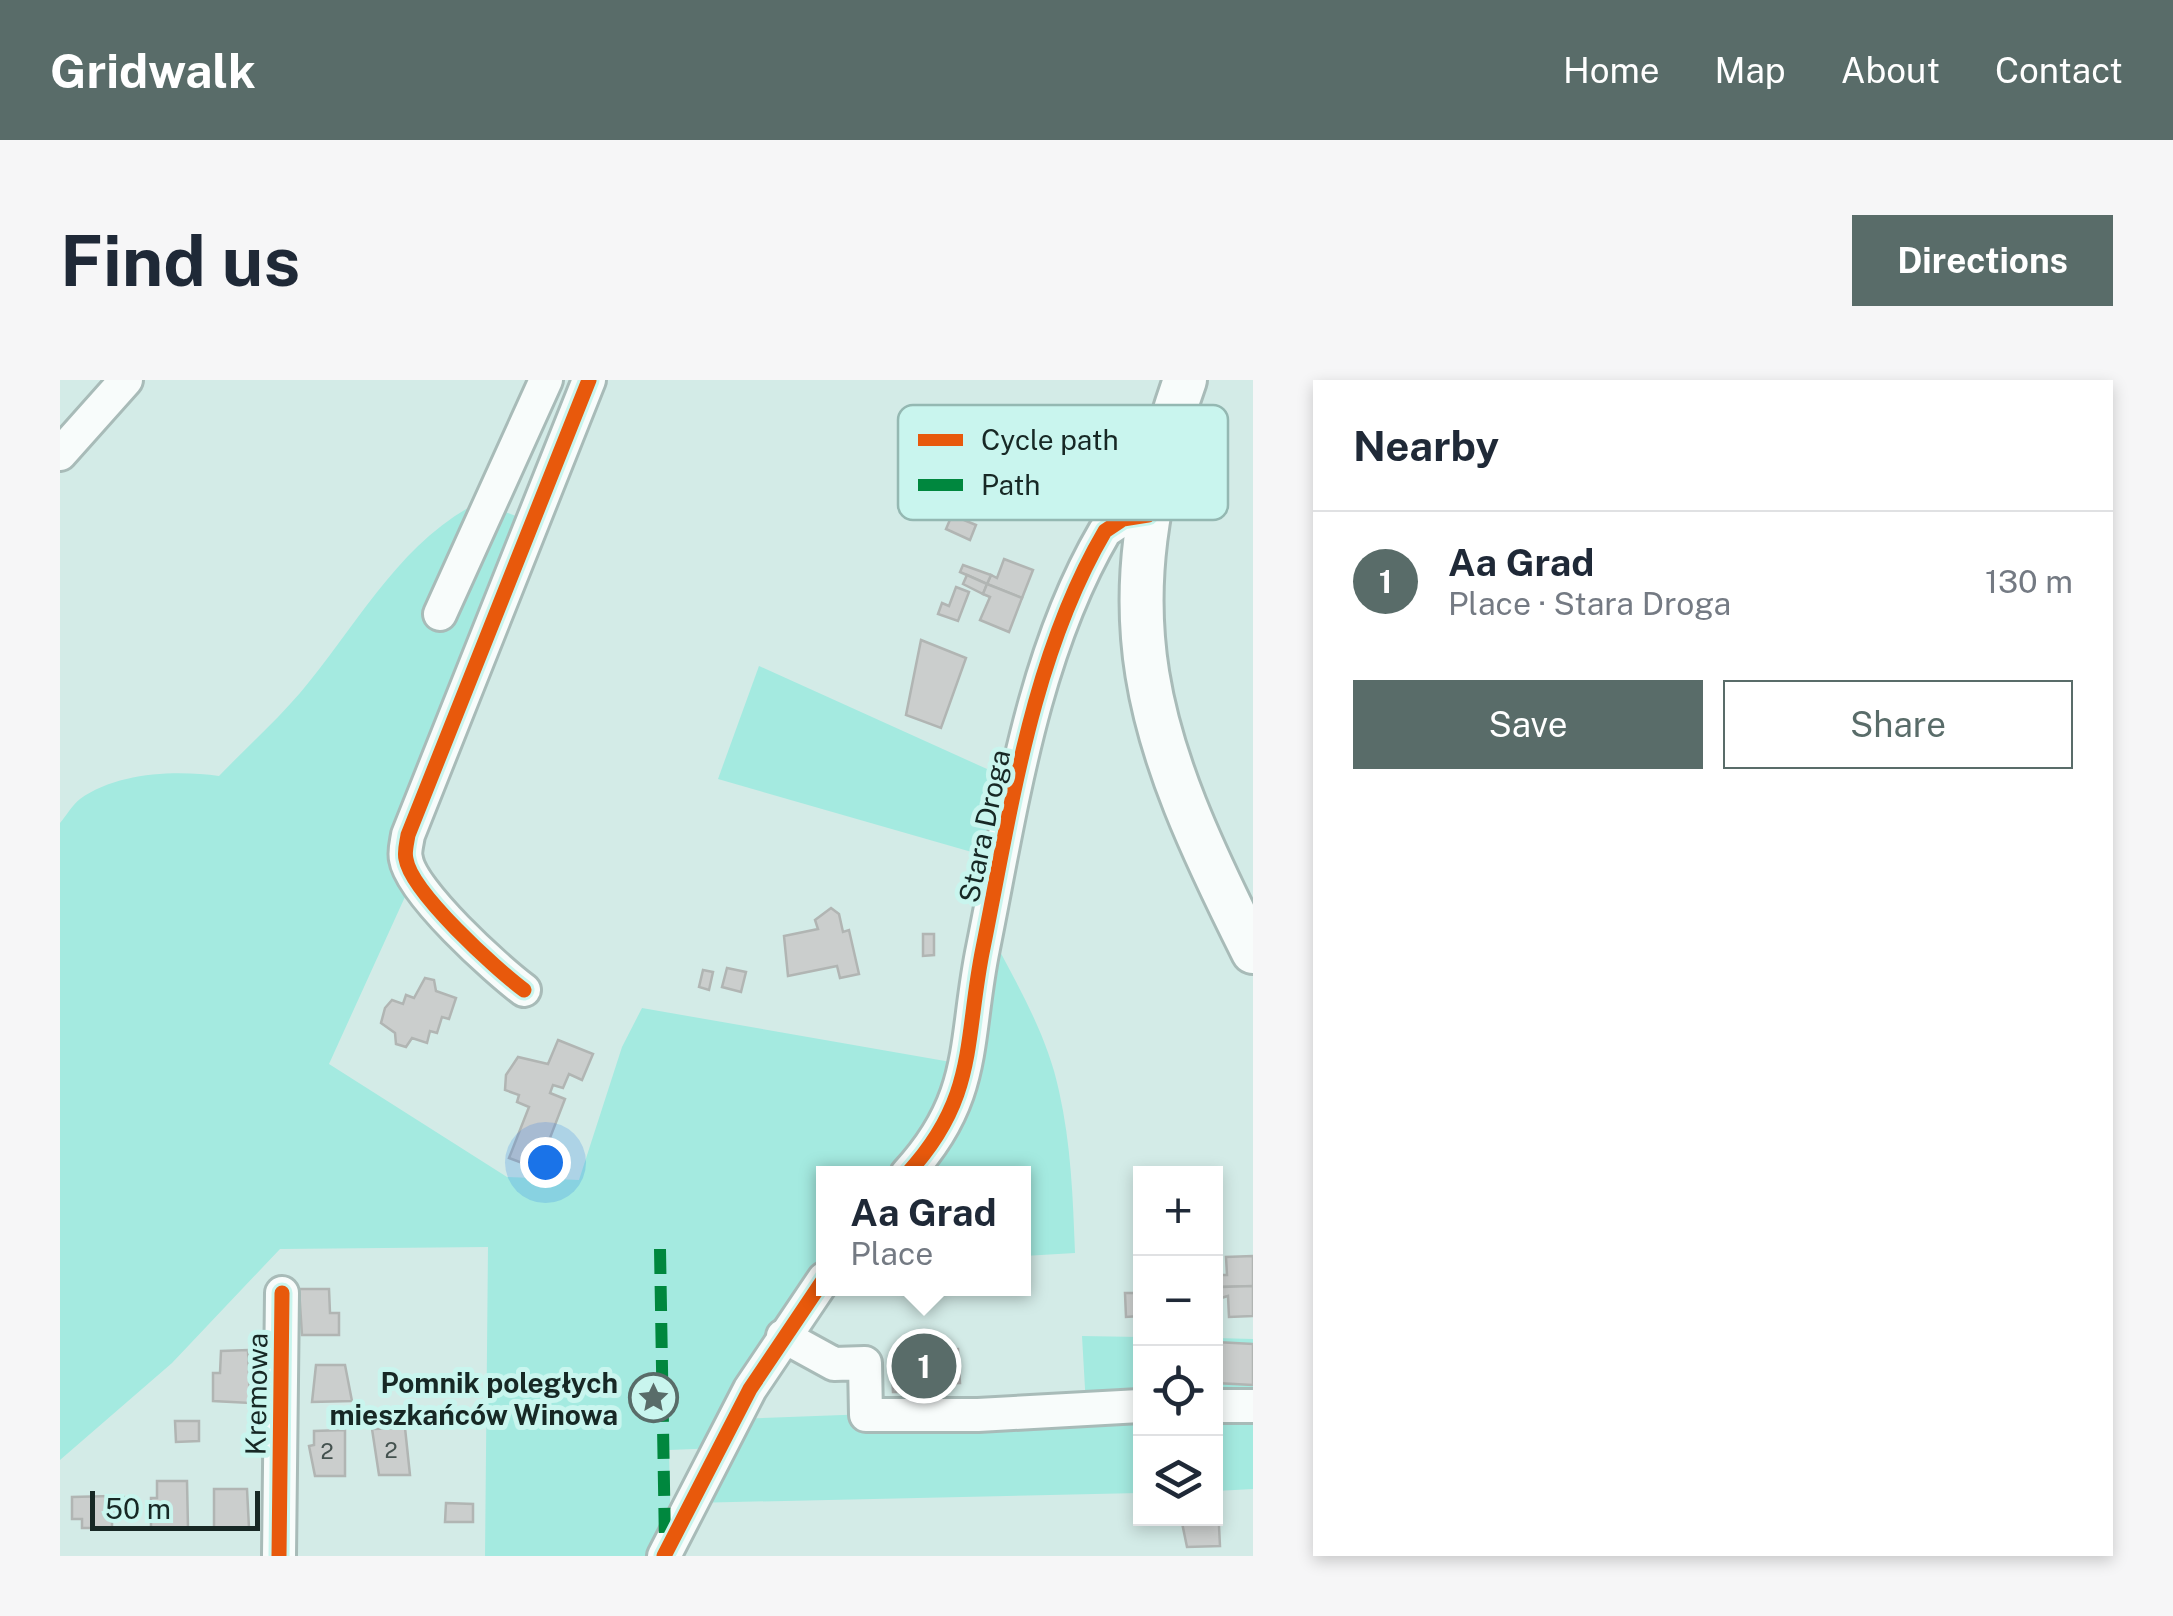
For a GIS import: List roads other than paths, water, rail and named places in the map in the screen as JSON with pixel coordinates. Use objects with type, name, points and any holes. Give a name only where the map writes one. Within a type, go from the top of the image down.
[{"type":"main road","points":[[1178,405],[1185,380]]},
{"type":"main road","points":[[1147,520],[1141,590],[1142,639],[1158,737],[1203,853],[1253,952]]},
{"type":"street","points":[[60,454],[126,380]]},
{"type":"street","points":[[440,614],[546,380]]},
{"type":"street","points":[[524,990],[451,924],[414,877],[406,860],[407,847],[589,380]]},
{"type":"street","name":"Stara Droga","points":[[913,1166],[953,1110],[968,1065],[982,954],[1046,669],[1105,530],[1121,520]]},
{"type":"street","points":[[664,1556],[750,1389],[816,1290]]},
{"type":"street","name":"Kremowa","points":[[279,1556],[282,1294]]},
{"type":"street","points":[[783,1336],[834,1364],[865,1363],[866,1415],[978,1415],[1133,1406]]},
{"type":"street","points":[[1223,1406],[1253,1406]]},
{"type":"place","name":"Aa Grad","points":[[924,1366]]},
{"type":"place","name":"Pomnik poległych mieszkańców Winowa","points":[[653,1398]]}]
